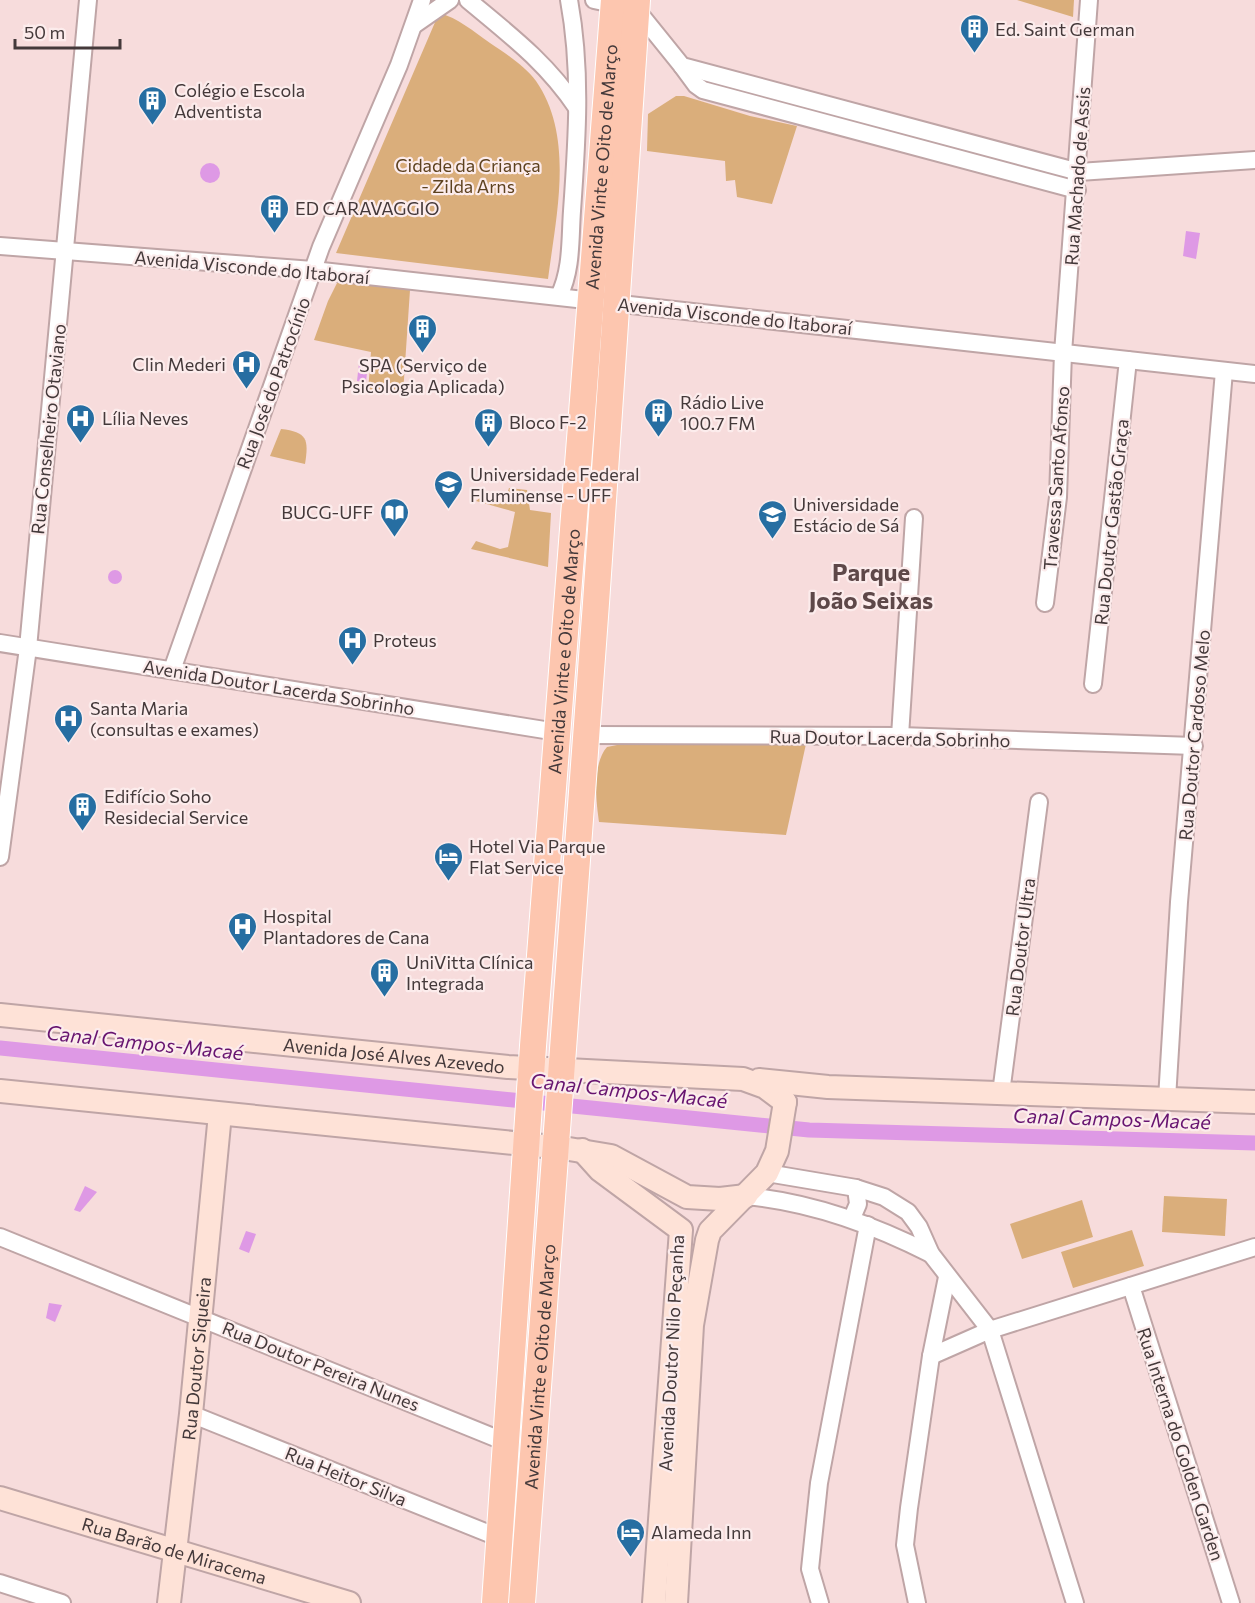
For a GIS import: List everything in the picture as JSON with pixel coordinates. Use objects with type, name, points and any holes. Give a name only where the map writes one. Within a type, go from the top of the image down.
[{"type":"main road","name":"Avenida Vinte e Oito de Março","points":[[495,1603],[557,732],[591,300],[619,3]]},
{"type":"main road","name":"Avenida Vinte e Oito de Março","points":[[522,1603],[616,303],[619,3]]},
{"type":"main road","name":"Avenida José Alves Azevedo","points":[[0,1015],[531,1078],[743,1079],[765,1087],[784,1107]]},
{"type":"main road","points":[[743,1079],[828,1087],[1255,1102]]},
{"type":"main road","points":[[681,1230],[698,1228],[707,1240],[711,1231],[767,1173],[779,1140],[784,1107],[828,1087]]},
{"type":"main road","points":[[0,1091],[220,1114],[557,1138],[582,1150],[611,1156],[687,1197],[720,1199],[746,1197]]},
{"type":"main road","name":"Rua Doutor Siqueira","points":[[169,1603],[177,1549],[220,1114]]},
{"type":"main road","name":"Avenida Doutor Nilo Peçanha","points":[[582,1150],[600,1170],[681,1230],[654,1603]]},
{"type":"main road","name":"Avenida Doutor Nilo Peçanha","points":[[676,1603],[692,1325],[707,1240]]},
{"type":"main road","name":"Rua Barão de Miracema","points":[[0,1498],[177,1549],[349,1603]]},
{"type":"street","name":"Rua Conselheiro Otaviano","points":[[0,857],[28,648],[88,0]]},
{"type":"street","name":"Rua José do Patrocínio","points":[[172,670],[313,270],[414,26],[422,0]]},
{"type":"street","points":[[414,26],[450,0]]},
{"type":"street","points":[[468,0],[532,53],[565,90],[578,109]]},
{"type":"street","points":[[559,296],[564,285],[568,262],[578,109],[575,45],[569,0]]},
{"type":"street","name":"Rua Machado de Assis","points":[[1064,353],[1089,0]]},
{"type":"street","points":[[619,3],[703,90],[856,120],[1078,172],[1255,160]]},
{"type":"street","points":[[856,120],[1077,190]]},
{"type":"street","name":"Avenida Visconde do Itaboraí","points":[[0,246],[313,270],[1255,374]]},
{"type":"street","name":"Travessa Santo Afonso","points":[[1046,603],[1058,497],[1064,353]]},
{"type":"street","name":"Rua Doutor Gastão Graça","points":[[1093,684],[1128,360]]},
{"type":"street","name":"Rua Doutor Cardoso Melo","points":[[1167,1099],[1179,902],[1224,371]]},
{"type":"street","points":[[900,736],[914,518]]},
{"type":"street","name":"Avenida Doutor Lacerda Sobrinho","points":[[0,643],[557,732]]},
{"type":"street","name":"Rua Doutor Lacerda Sobrinho","points":[[585,735],[900,736],[1194,746]]},
{"type":"street","name":"Rua Doutor Ultra","points":[[1001,1093],[1039,802]]},
{"type":"street","points":[[767,1173],[856,1188],[884,1197],[908,1212],[919,1227],[931,1254],[990,1330],[1075,1603]]},
{"type":"street","points":[[852,1218],[858,1204],[856,1188]]},
{"type":"street","points":[[746,1197],[789,1203],[852,1218],[931,1254]]},
{"type":"street","points":[[819,1603],[810,1569],[819,1483],[868,1224]]},
{"type":"street","name":"Rua Doutor Pereira Nunes","points":[[0,1237],[508,1443]]},
{"type":"street","points":[[931,1356],[990,1330],[1255,1247]]},
{"type":"street","points":[[917,1603],[905,1545],[931,1356],[947,1276]]},
{"type":"street","name":"Rua Interna do Golden Garden","points":[[1131,1286],[1231,1603]]},
{"type":"street","name":"Rua Heitor Silva","points":[[191,1414],[500,1538]]},
{"type":"street","points":[[0,1583],[62,1603]]},
{"type":"green space","points":[[1017,0],[1074,0],[1073,17]]},
{"type":"green space","name":"Cidade da Criança - Zilda Arns","points":[[439,13],[465,25],[521,65],[536,81],[548,103],[555,127],[560,177],[548,279],[336,253]]},
{"type":"green space","points":[[676,96],[684,96],[750,116],[797,126],[772,204],[737,197],[735,180],[726,181],[725,161],[647,151],[648,114]]},
{"type":"green space","points":[[345,281],[410,290],[403,394],[368,392],[371,352],[314,340],[337,283]]},
{"type":"green space","points":[[281,429],[296,432],[304,438],[307,448],[305,464],[270,456]]},
{"type":"green space","points":[[509,488],[527,490],[530,510],[551,513],[548,567],[471,549],[476,541],[500,549],[508,547],[515,512],[476,501],[481,497],[507,494]]},
{"type":"green space","points":[[622,744],[806,744],[786,835],[599,822],[596,783],[599,763],[607,747]]},
{"type":"green space","points":[[1164,1196],[1227,1199],[1225,1236],[1162,1232]]},
{"type":"green space","points":[[1082,1200],[1093,1237],[1022,1259],[1010,1224]]},
{"type":"green space","points":[[1132,1230],[1144,1266],[1073,1288],[1061,1252]]},
{"type":"shaded area","points":[[210,163],[217,166],[220,173],[217,180],[210,183],[203,180],[200,173],[203,166]]},
{"type":"shaded area","points":[[1186,231],[1200,233],[1196,259],[1183,256]]},
{"type":"shaded area","points":[[359,363],[368,364],[366,382],[357,381]]},
{"type":"shaded area","points":[[115,570],[120,572],[122,577],[120,582],[115,584],[110,582],[108,577],[110,572]]},
{"type":"shaded area","points":[[85,1186],[97,1192],[80,1212],[74,1210]]},
{"type":"shaded area","points":[[246,1231],[256,1234],[249,1253],[239,1249]]},
{"type":"shaded area","points":[[49,1303],[62,1305],[55,1322],[46,1318]]},
{"type":"waterway","name":"Canal Campos-Macaé","points":[[0,1048],[809,1130],[1255,1143]]},
{"type":"place","name":"Ed. Saint German","points":[[974,54]]},
{"type":"place","name":"Colégio e Escola Adventista","points":[[153,126]]},
{"type":"place","name":"ED CARAVAGGIO","points":[[274,234]]},
{"type":"place","name":"SPA (Serviço de Psicologia Aplicada)","points":[[423,354]]},
{"type":"place","name":"Clin Mederi","points":[[247,390]]},
{"type":"place","name":"Rádio Live 100.7 FM","points":[[659,438]]},
{"type":"place","name":"Lília Neves","points":[[81,444]]},
{"type":"place","name":"Bloco F-2","points":[[488,448]]},
{"type":"place","name":"Universidade Federal Fluminense - UFF","points":[[449,510]]},
{"type":"place","name":"BUCG-UFF","points":[[394,538]]},
{"type":"place","name":"Universidade Estácio de Sá","points":[[772,540]]},
{"type":"place","name":"Proteus","points":[[352,666]]},
{"type":"place","name":"Santa Maria (consultas e exames)","points":[[69,744]]},
{"type":"place","name":"Edifício Soho Residecial Service","points":[[83,832]]},
{"type":"place","name":"Hotel Via Parque Flat Service","points":[[448,882]]},
{"type":"place","name":"Hospital Plantadores de Cana","points":[[242,952]]},
{"type":"place","name":"UniVitta Clínica Integrada","points":[[385,998]]},
{"type":"place","name":"Alameda Inn","points":[[630,1558]]},
{"type":"district","name":"Parque João Seixas","points":[[871,585]]}]
